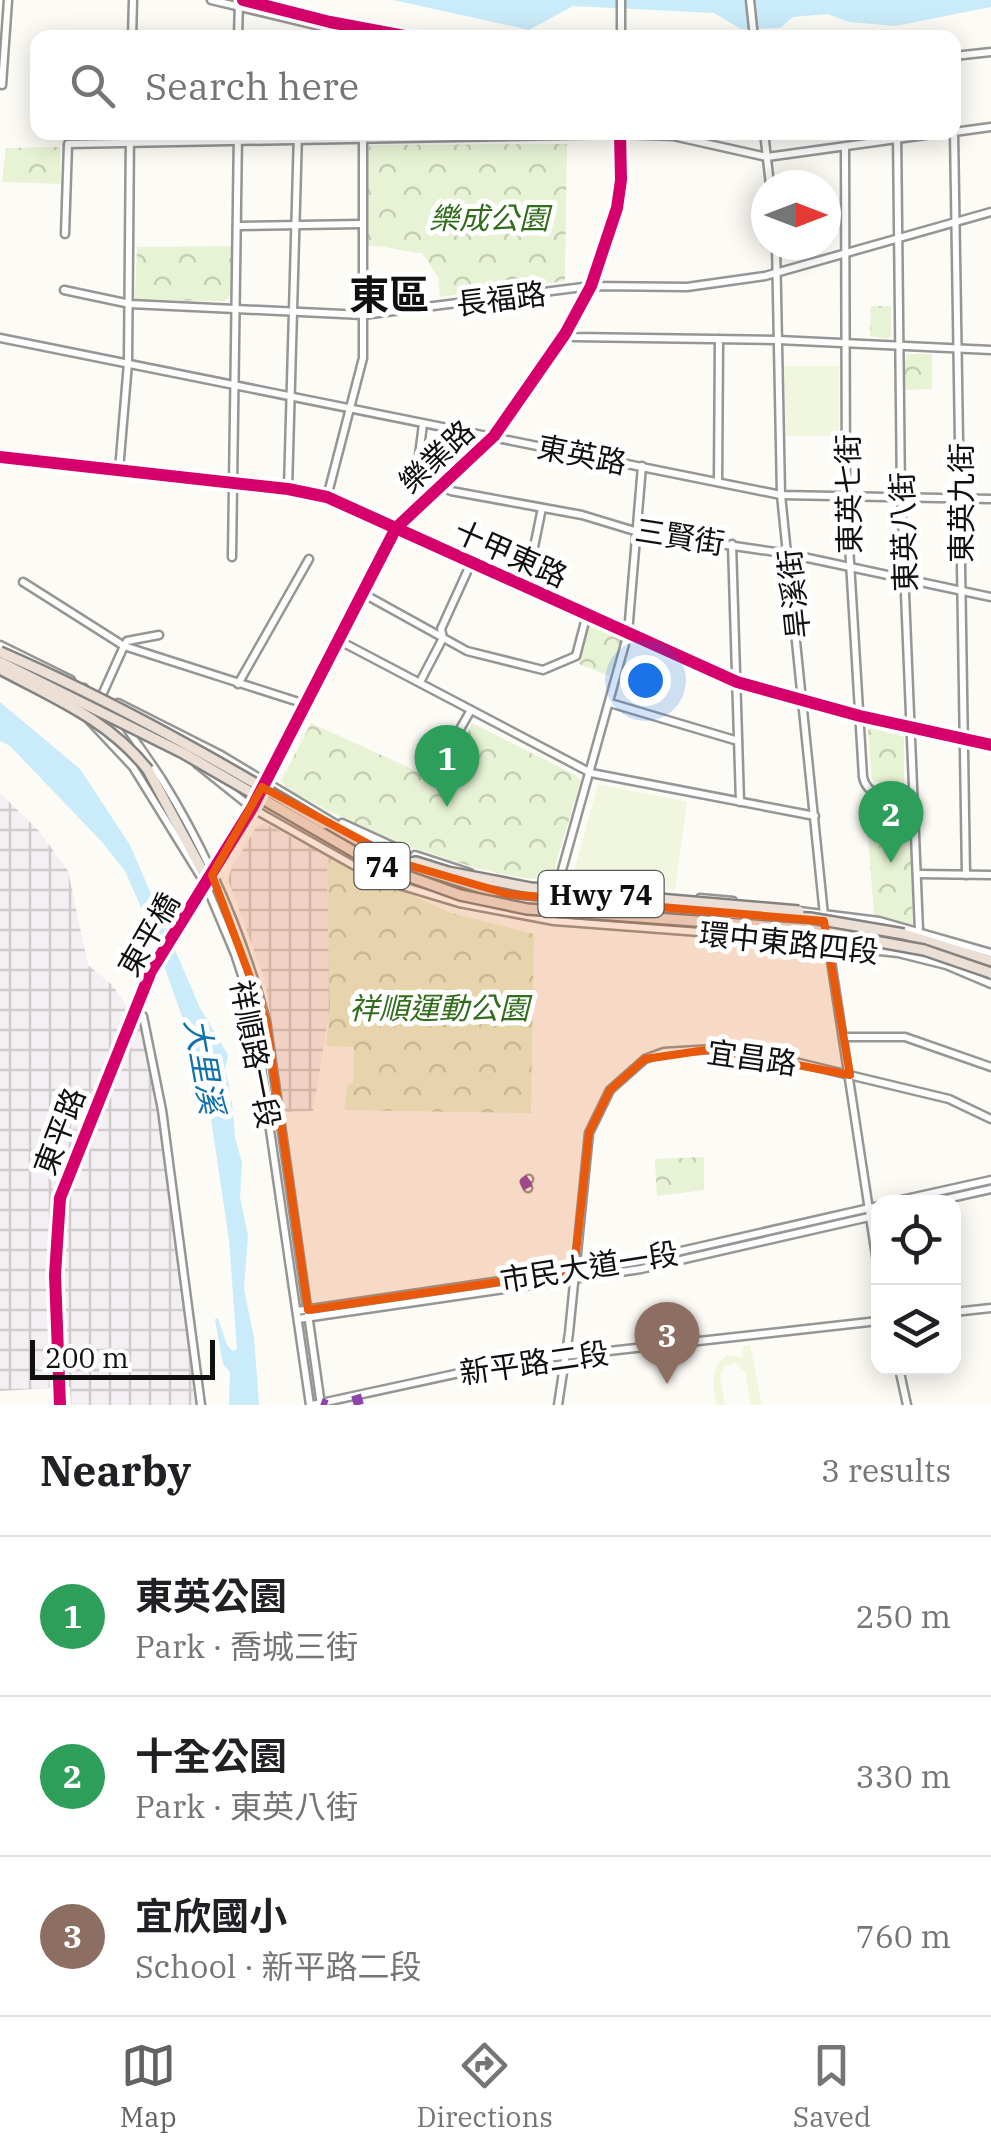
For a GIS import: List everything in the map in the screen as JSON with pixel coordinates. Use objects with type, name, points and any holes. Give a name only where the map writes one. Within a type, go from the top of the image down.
[{"type":"highway","name":"74","points":[[0,649],[190,743],[324,824],[405,864],[446,879],[508,894],[810,918],[877,928],[958,948],[991,961]]},
{"type":"highway","name":"74","points":[[0,666],[183,753],[377,865],[460,895],[527,909],[808,929],[924,950],[991,973]]},
{"type":"highway","points":[[0,666],[97,721],[128,747],[148,770],[207,883]]},
{"type":"highway","name":"Hwy 74","points":[[405,864],[416,862],[531,888],[799,911]]},
{"type":"street","points":[[2,85],[8,0]]},
{"type":"street","points":[[132,30],[133,0]]},
{"type":"street","points":[[211,0],[331,30]]},
{"type":"street","points":[[621,30],[622,0]]},
{"type":"street","points":[[750,0],[753,30]]},
{"type":"street","points":[[238,30],[239,4]]},
{"type":"street","points":[[300,23],[300,30]]},
{"type":"street","points":[[961,55],[991,52]]},
{"type":"street","points":[[961,130],[991,126]]},
{"type":"street","points":[[119,470],[130,304],[130,140]]},
{"type":"street","points":[[65,234],[68,144],[192,140]]},
{"type":"street","points":[[232,557],[238,140]]},
{"type":"street","points":[[288,489],[298,140]]},
{"type":"street","points":[[328,497],[363,358],[363,140]]},
{"type":"street","name":"樂業路","points":[[252,808],[396,528],[494,436],[566,334],[591,286],[620,196],[620,140]]},
{"type":"street","points":[[690,140],[767,157],[878,140]]},
{"type":"street","points":[[765,140],[768,170]]},
{"type":"street","name":"東英八街","points":[[897,140],[901,497],[920,931]]},
{"type":"street","name":"東英九街","points":[[951,140],[960,349],[966,875]]},
{"type":"street","name":"東英七街","points":[[845,147],[846,496],[865,786],[871,792],[915,803]]},
{"type":"street","name":"長福路","points":[[64,290],[130,304],[363,315],[591,286],[686,287],[777,273],[991,212]]},
{"type":"street","points":[[237,226],[362,224]]},
{"type":"street","name":"旱溪街","points":[[777,260],[781,495],[824,915],[871,1195]]},
{"type":"street","points":[[566,334],[991,350]]},
{"type":"street","name":"東英路","points":[[0,338],[781,495],[991,499]]},
{"type":"street","points":[[718,482],[719,339]]},
{"type":"street","points":[[423,424],[418,462],[440,486]]},
{"type":"street","name":"十甲東路","points":[[0,457],[288,489],[328,497],[737,682],[860,716],[991,744]]},
{"type":"street","points":[[558,888],[628,634],[642,466]]},
{"type":"street","name":"三賢街","points":[[440,486],[582,514],[638,532],[790,554],[991,596]]},
{"type":"street","points":[[526,586],[542,508]]},
{"type":"street","points":[[732,544],[740,802]]},
{"type":"street","points":[[238,684],[309,559]]},
{"type":"street","points":[[420,682],[443,638],[441,629],[471,563]]},
{"type":"street","points":[[24,582],[124,646],[305,704]]},
{"type":"street","points":[[364,594],[467,652],[543,670],[576,656],[587,614]]},
{"type":"street","points":[[104,697],[127,641],[159,635]]},
{"type":"street","points":[[340,640],[591,772],[815,816]]},
{"type":"street","name":"環中東路四段","points":[[0,649],[159,723],[386,848],[490,887],[557,897],[775,914],[799,911]]},
{"type":"street","name":"祥順路一段","points":[[84,686],[89,720],[133,767],[244,949],[266,1020],[323,1404]]},
{"type":"street","name":"祥順路一段","points":[[104,697],[159,776],[207,883],[252,1006],[311,1405]]},
{"type":"street","points":[[610,703],[738,741]]},
{"type":"street","points":[[437,769],[471,710]]},
{"type":"street","name":"環中東路四段","points":[[159,723],[205,774],[252,808],[353,865],[400,885],[459,903],[554,922],[828,943],[898,954],[946,966],[991,984]]},
{"type":"street","points":[[207,883],[252,808]]},
{"type":"street","name":"環中東路四段","points":[[313,810],[432,861],[470,873],[558,888],[780,905],[920,931],[991,952]]},
{"type":"street","points":[[919,874],[991,876]]},
{"type":"street","name":"東平橋","points":[[138,1001],[151,971],[207,883]]},
{"type":"street","name":"東平路","points":[[60,1405],[55,1275],[60,1198],[138,1001]]},
{"type":"street","points":[[143,1016],[155,1068],[201,1405]]},
{"type":"street","points":[[844,1037],[906,1036],[991,1068]]},
{"type":"street","name":"宜昌路","points":[[558,1405],[589,1133],[610,1090],[636,1065],[664,1052],[712,1049],[850,1075],[949,1099],[991,1119]]},
{"type":"street","points":[[924,1195],[991,1180]]},
{"type":"street","points":[[961,1196],[991,1189]]},
{"type":"street","name":"市民大道一段","points":[[297,1315],[574,1275],[871,1212]]},
{"type":"street","points":[[961,1311],[991,1308]]},
{"type":"street","name":"新平路二段","points":[[311,1405],[510,1362],[871,1322]]},
{"type":"street","points":[[900,1375],[907,1405]]},
{"type":"street","points":[[356,1395],[359,1405]]},
{"type":"highlighted area","points":[[262,787],[408,865],[508,894],[824,921],[850,1075],[713,1049],[645,1059],[610,1090],[589,1133],[574,1271],[308,1310],[266,1020],[212,875]]},
{"type":"shaded area","points":[[0,793],[39,831],[68,871],[88,965],[112,985],[144,1029],[165,1158],[195,1405],[71,1405],[70,1387],[0,1391]]},
{"type":"shaded area","points":[[264,823],[332,858],[327,870],[330,1008],[313,1111],[285,1112],[265,980],[228,880],[257,826]]},
{"type":"green space","name":"樂成公園","points":[[567,144],[565,281],[440,297],[438,277],[422,253],[367,246],[370,145]]},
{"type":"green space","points":[[60,147],[61,184],[2,182],[6,148]]},
{"type":"green space","points":[[232,246],[231,294],[225,301],[135,300],[137,247]]},
{"type":"green space","points":[[871,306],[891,306],[888,339],[870,336]]},
{"type":"green space","points":[[906,354],[932,354],[932,389],[904,390]]},
{"type":"green space","points":[[784,366],[839,366],[839,436],[786,436]]},
{"type":"green space","points":[[594,625],[621,640],[609,676],[579,664],[589,628]]},
{"type":"green space","points":[[311,723],[443,783],[472,723],[577,776],[581,780],[552,876],[515,877],[424,851],[355,824],[287,789],[281,781]]},
{"type":"green space","points":[[868,730],[904,737],[904,791],[872,780]]},
{"type":"green space","points":[[598,784],[687,802],[675,890],[572,879]]},
{"type":"green space","points":[[865,794],[907,805],[910,810],[913,925],[874,916]]},
{"type":"green space","name":"祥順運動公園","points":[[332,858],[451,913],[534,934],[531,1113],[344,1110],[348,1084],[353,1083],[354,1047],[326,1046],[330,1008],[327,869]]},
{"type":"green space","points":[[704,1157],[704,1190],[657,1196],[655,1159]]},
{"type":"green space","points":[[750,1344],[762,1405],[751,1405],[745,1372],[735,1363],[725,1367],[720,1376],[725,1405],[717,1405],[713,1383],[717,1366],[727,1355],[743,1358],[742,1347]]},
{"type":"water","points":[[393,0],[991,0],[991,7],[895,26],[849,22],[827,14],[793,17],[780,28],[741,29],[714,13],[573,6],[529,30]]},
{"type":"water","name":"大里溪","points":[[0,702],[80,769],[130,845],[200,1008],[228,1055],[225,1070],[230,1089],[222,1099],[223,1111],[232,1100],[242,1163],[240,1197],[248,1236],[244,1289],[254,1338],[259,1405],[229,1405],[230,1372],[223,1364],[215,1319],[218,1318],[227,1345],[233,1351],[237,1349],[229,1240],[211,1119],[193,1047],[152,932],[125,871],[102,842],[10,746],[0,741]]},
{"type":"marked path","points":[[528,1188],[525,1182],[529,1179]]},
{"type":"marked path","points":[[356,1395],[359,1405]]},
{"type":"marked path","points":[[321,1403],[327,1405]]},
{"type":"cycle path","points":[[243,0],[372,30]]},
{"type":"cycle path","points":[[60,1405],[55,1275],[60,1198],[151,971],[252,808],[396,528],[494,436],[565,334],[591,286],[617,208],[620,140]]},
{"type":"cycle path","points":[[0,457],[288,489],[327,497],[737,682],[860,716],[991,745]]},
{"type":"place","name":"東英公園","points":[[447,807]]},
{"type":"place","name":"十全公園","points":[[891,863]]},
{"type":"place","name":"宜欣國小","points":[[667,1384]]},
{"type":"district","name":"東區","points":[[389,294]]}]
